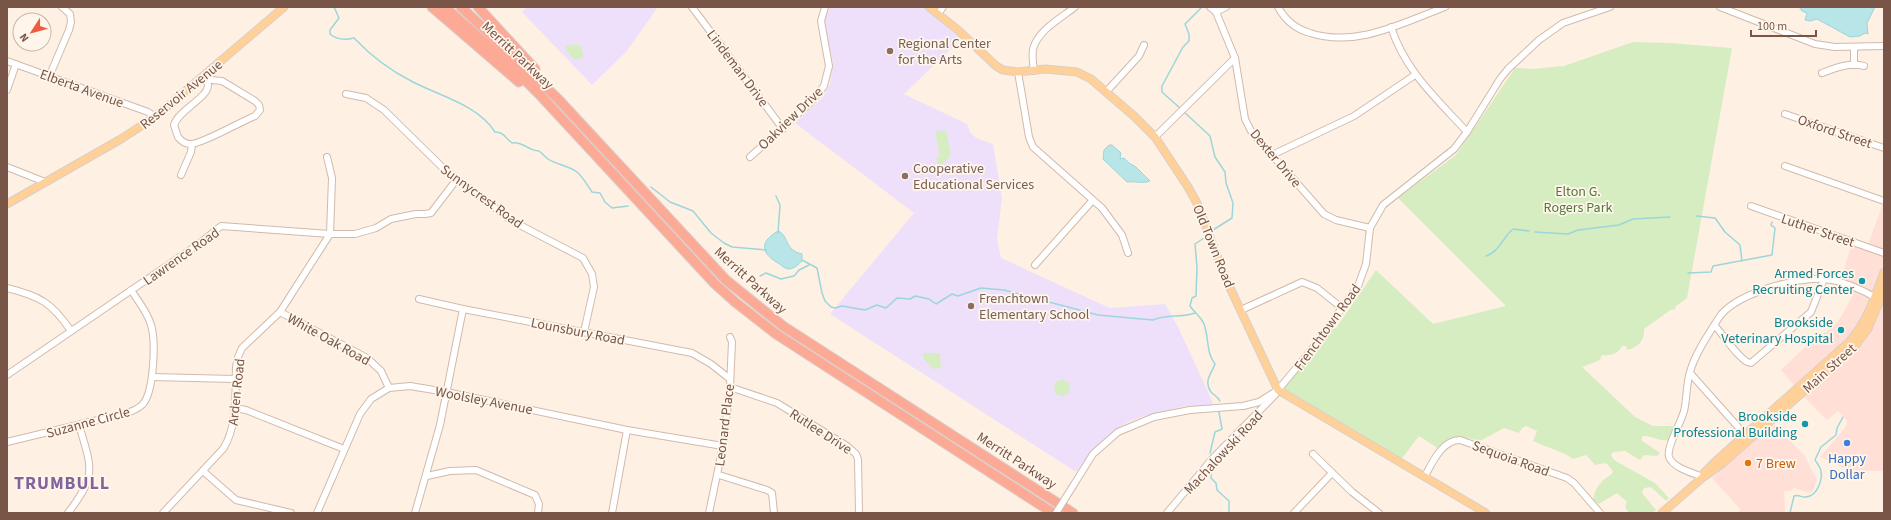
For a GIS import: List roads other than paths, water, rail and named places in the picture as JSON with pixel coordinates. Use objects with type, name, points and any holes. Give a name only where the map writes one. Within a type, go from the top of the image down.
[{"type":"highway","points":[[432,7],[532,93],[571,133],[579,136]]},
{"type":"highway","name":"Merritt Parkway","points":[[445,7],[514,69],[579,136],[715,284],[757,320],[1054,513]]},
{"type":"highway","name":"Merritt Parkway","points":[[461,7],[558,99],[712,264],[748,299],[783,326],[1073,513]]},
{"type":"highway","points":[[478,7],[574,111],[581,124]]},
{"type":"main road","name":"Reservoir Avenue","points":[[7,204],[121,139],[155,117],[284,7]]},
{"type":"main road","name":"Old Town Road","points":[[930,7],[996,66],[1003,70],[1018,72],[1045,69],[1071,70],[1091,79],[1155,137],[1173,163],[1198,205],[1220,264],[1278,390]]},
{"type":"main road","name":"Main Street","points":[[1878,299],[1884,272]]},
{"type":"main road","name":"Main Street","points":[[1662,513],[1703,477],[1704,473],[1784,405],[1852,344],[1884,291]]},
{"type":"main road","points":[[1278,390],[1486,513]]},
{"type":"street","points":[[49,76],[70,24],[70,14],[62,7]]},
{"type":"street","name":"Lindeman Drive","points":[[692,7],[783,129]]},
{"type":"street","name":"Oakview Drive","points":[[750,157],[783,129],[817,96],[827,81],[829,66],[821,23],[822,14],[825,7]]},
{"type":"street","points":[[938,14],[943,7]]},
{"type":"street","points":[[1034,71],[1033,49],[1038,39],[1044,31],[1075,7]]},
{"type":"street","name":"Dexter Drive","points":[[1210,7],[1216,12],[1235,58],[1245,119],[1251,131],[1324,214],[1336,220],[1370,228]]},
{"type":"street","points":[[1216,12],[1226,7]]},
{"type":"street","points":[[1278,7],[1292,24],[1306,32],[1326,37],[1354,38],[1391,27],[1445,7]]},
{"type":"street","name":"Frenchtown Road","points":[[1054,513],[1093,454],[1118,432],[1154,417],[1190,410],[1243,406],[1255,403],[1268,398],[1278,390],[1358,286],[1364,273],[1370,228],[1383,205],[1449,154],[1467,132],[1504,74],[1539,40],[1563,22],[1610,7]]},
{"type":"street","points":[[1720,7],[1815,44],[1854,47],[1884,46]]},
{"type":"street","points":[[1391,27],[1398,48],[1415,74],[1467,132]]},
{"type":"street","points":[[1106,92],[1139,56],[1144,45]]},
{"type":"street","points":[[1854,47],[1854,64]]},
{"type":"street","points":[[1155,137],[1235,58]]},
{"type":"street","name":"Elberta Avenue","points":[[7,61],[148,112],[155,117]]},
{"type":"street","points":[[7,90],[16,64]]},
{"type":"street","points":[[1822,73],[1854,64],[1864,66]]},
{"type":"street","points":[[1018,72],[1029,138],[1033,147],[1092,201],[1102,208],[1122,235],[1128,253]]},
{"type":"street","points":[[1272,155],[1354,116],[1415,74]]},
{"type":"street","points":[[204,76],[212,80],[222,81],[255,101],[259,105],[260,110],[255,116],[192,144],[182,142],[175,132],[174,124],[180,115],[206,91],[208,84],[204,76]]},
{"type":"street","name":"Sunnycrest Road","points":[[346,94],[366,98],[384,110],[443,168],[512,220],[583,258],[592,274],[594,287],[584,332]]},
{"type":"street","name":"Oxford Street","points":[[1785,114],[1884,148]]},
{"type":"street","points":[[180,175],[191,152],[192,144]]},
{"type":"street","points":[[327,157],[332,178],[330,234]]},
{"type":"street","points":[[1785,166],[1884,201]]},
{"type":"street","points":[[7,167],[45,182]]},
{"type":"street","name":"Lawrence Road","points":[[7,375],[196,246],[221,226],[330,234],[365,232],[392,220],[416,214],[429,214],[434,210],[457,179]]},
{"type":"street","points":[[1035,265],[1092,201]]},
{"type":"street","name":"Luther Street","points":[[1751,206],[1884,253]]},
{"type":"street","name":"Arden Road","points":[[163,513],[227,442],[232,429],[235,379],[238,357],[242,348],[280,312],[330,234]]},
{"type":"street","points":[[1703,477],[1675,465],[1669,456],[1670,449],[1683,413],[1690,373],[1718,319],[1726,310],[1757,292],[1783,284],[1824,279],[1849,286],[1878,299]]},
{"type":"street","points":[[1715,326],[1746,363],[1749,364],[1756,360],[1807,316],[1814,308],[1824,279]]},
{"type":"street","points":[[1241,310],[1302,282],[1306,282],[1317,288],[1342,308]]},
{"type":"street","points":[[7,288],[35,297],[50,304],[71,332]]},
{"type":"street","name":"Suzanne Circle","points":[[7,442],[127,413],[137,409],[143,404],[148,396],[152,377],[152,326],[131,290]]},
{"type":"street","name":"Lounsbury Road","points":[[420,299],[463,310],[692,353],[711,364],[730,379]]},
{"type":"street","points":[[415,513],[427,476],[440,425],[463,310]]},
{"type":"street","name":"White Oak Road","points":[[280,312],[367,358],[377,365],[389,388]]},
{"type":"street","name":"Leonard Place","points":[[709,513],[723,446],[730,388],[732,342],[730,337]]},
{"type":"street","points":[[1690,373],[1747,437]]},
{"type":"street","points":[[152,377],[235,379]]},
{"type":"street","name":"Woolsley Avenue","points":[[317,513],[360,414],[367,403],[376,395],[389,388],[410,386],[446,392],[627,430],[723,446]]},
{"type":"street","name":"Rutlee Drive","points":[[730,388],[777,404],[847,446],[856,454],[859,468],[859,513]]},
{"type":"street","name":"Machalowski Road","points":[[1167,513],[1213,458],[1260,412],[1278,390]]},
{"type":"street","points":[[1255,403],[1260,412]]},
{"type":"street","points":[[234,408],[246,410],[344,449]]},
{"type":"street","points":[[68,513],[80,496],[90,476],[86,449],[79,425]]},
{"type":"street","points":[[612,513],[627,430]]},
{"type":"street","name":"Sequoia Road","points":[[1425,476],[1446,444],[1455,440],[1460,440],[1567,478],[1574,483],[1600,513]]},
{"type":"street","points":[[1313,454],[1352,492],[1379,513]]},
{"type":"street","points":[[427,476],[450,471],[476,470],[535,495],[539,504],[538,513]]},
{"type":"street","points":[[202,471],[236,500],[291,513]]},
{"type":"street","points":[[1294,513],[1332,473]]},
{"type":"street","points":[[718,475],[767,490],[772,493],[774,500],[774,513]]},
{"type":"water","points":[[1799,7],[1875,7],[1867,23],[1868,34],[1865,33],[1860,36],[1850,37],[1817,19],[1810,21],[1805,20],[1807,13],[1802,11]]},
{"type":"water","points":[[1109,145],[1112,145],[1121,153],[1120,159],[1124,158],[1136,167],[1150,181],[1127,182],[1103,159],[1104,150]]},
{"type":"water","points":[[778,231],[784,236],[792,249],[802,254],[802,261],[791,269],[783,267],[772,259],[765,251],[764,247],[768,239]]},
{"type":"waterway","points":[[334,7],[339,18],[330,30],[330,34],[342,39],[354,38],[367,51],[389,68],[405,78],[469,108],[488,123],[495,132],[502,134],[512,143],[519,143],[535,151],[539,151],[551,161],[574,170],[581,176],[592,192],[600,193],[605,202],[612,208],[628,206]]},
{"type":"waterway","points":[[1181,109],[1162,92],[1162,86],[1183,47],[1189,41],[1189,34],[1185,24],[1202,7]]},
{"type":"waterway","points":[[1183,111],[1210,136],[1215,157],[1225,172],[1226,183],[1233,203],[1232,218],[1213,230]]},
{"type":"waterway","points":[[651,187],[670,202],[693,211],[711,233],[724,243],[732,247],[766,250]]},
{"type":"waterway","points":[[776,196],[780,205],[778,233]]},
{"type":"waterway","points":[[1696,216],[1715,218],[1725,232],[1740,245],[1742,261]]},
{"type":"waterway","points":[[1535,232],[1568,234],[1578,230],[1619,225],[1633,219],[1670,217]]},
{"type":"waterway","points":[[1688,273],[1711,272],[1713,266],[1772,255],[1775,228],[1771,225],[1772,222]]},
{"type":"waterway","points":[[1486,256],[1498,248],[1513,229],[1529,231]]},
{"type":"waterway","points":[[1204,238],[1195,244],[1197,267],[1196,296],[1192,298],[1190,306],[1201,319],[1206,329],[1210,355],[1215,364],[1209,377],[1208,384],[1211,392],[1220,401]]},
{"type":"waterway","points":[[802,260],[817,268],[825,301],[831,307],[835,308],[842,306],[865,310],[877,305],[886,308],[897,298],[910,299],[915,296],[929,299],[936,304],[952,294],[958,296],[981,288],[1004,290],[1098,315],[1153,320],[1163,317],[1195,313]]},
{"type":"waterway","points":[[760,276],[766,273],[781,279],[794,276],[799,270],[809,265]]},
{"type":"waterway","points":[[1210,453],[1215,432],[1222,429],[1219,412]]},
{"type":"waterway","points":[[1790,513],[1794,496],[1810,496],[1817,490],[1821,472],[1820,467],[1815,460],[1821,447],[1836,435],[1837,428],[1843,417]]},
{"type":"waterway","points":[[1212,466],[1211,478],[1216,483],[1217,490],[1229,501],[1229,513]]},
{"type":"place","name":"Regional Center for the Arts","points":[[890,51]]},
{"type":"place","name":"Cooperative Educational Services","points":[[905,176]]},
{"type":"place","name":"Armed Forces Recruiting Center","points":[[1862,281]]},
{"type":"place","name":"Frenchtown Elementary School","points":[[971,306]]},
{"type":"place","name":"Brookside Veterinary Hospital","points":[[1841,330]]},
{"type":"place","name":"Brookside Professional Building","points":[[1805,424]]},
{"type":"place","name":"Happy Dollar","points":[[1847,443]]},
{"type":"place","name":"7 Brew","points":[[1748,463]]},
{"type":"district","name":"TRUMBULL","points":[[62,483]]},
{"type":"park label","name":"Elton G. Rogers Park","points":[[1578,200]]}]
